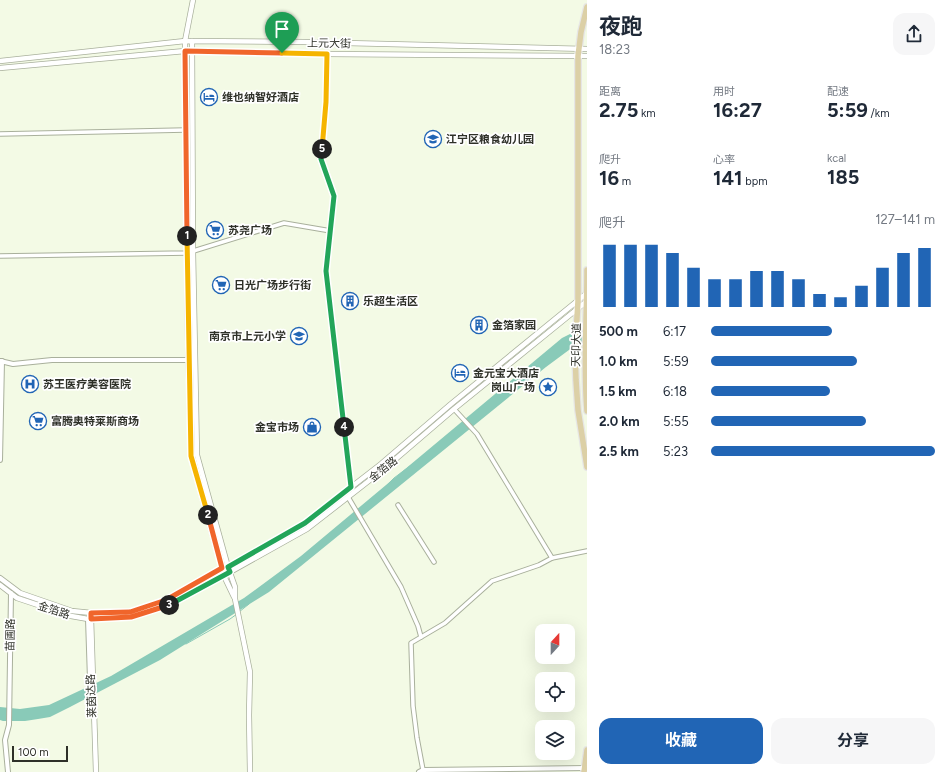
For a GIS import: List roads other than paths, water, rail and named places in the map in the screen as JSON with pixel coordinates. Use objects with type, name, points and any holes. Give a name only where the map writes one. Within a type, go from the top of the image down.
[{"type":"main road","points":[[193,0],[185,41],[185,130],[191,456],[224,576],[235,599]]},
{"type":"main road","name":"天印大道","points":[[587,7],[578,48],[578,301],[575,351],[578,410],[587,467]]},
{"type":"main road","name":"上元大街","points":[[0,61],[185,41],[305,42],[587,49]]},
{"type":"main road","points":[[192,41],[193,252],[197,455],[235,587],[235,599],[250,672],[250,772]]},
{"type":"main road","name":"上元大街","points":[[0,68],[185,51],[327,54],[587,56]]},
{"type":"main road","name":"天印大道","points":[[587,270],[585,349],[587,412]]},
{"type":"main road","name":"金箔路","points":[[0,578],[20,593],[72,611],[91,613],[130,612],[166,600],[305,523],[381,464],[451,404],[587,293]]},
{"type":"main road","name":"金箔路","points":[[0,585],[17,598],[71,616],[90,619],[131,617],[168,605],[224,576],[307,529],[384,469],[454,409],[587,301]]},
{"type":"main road","points":[[91,613],[94,772]]},
{"type":"main road","points":[[585,769],[587,750]]},
{"type":"street","points":[[327,54],[326,102],[321,159],[334,196],[326,271],[351,487]]},
{"type":"street","points":[[0,134],[185,130]]},
{"type":"street","points":[[0,256],[187,253],[284,223],[331,231]]},
{"type":"street","points":[[0,460],[1,361],[13,364],[52,360],[189,360]]},
{"type":"street","points":[[454,409],[477,434],[552,558]]},
{"type":"street","points":[[348,497],[402,587],[421,637]]},
{"type":"street","points":[[398,505],[434,562]]},
{"type":"street","points":[[585,769],[421,771],[421,756],[413,706],[411,643],[445,623],[492,581],[539,565],[552,558],[587,551]]},
{"type":"street","name":"苗圃路","points":[[8,772],[5,740],[9,726],[11,593]]},
{"type":"water","points":[[587,329],[587,342],[573,347],[546,367],[269,592],[160,660],[50,717],[25,721],[0,720],[0,707],[20,709],[49,705],[111,676],[244,598],[301,556],[562,338],[572,333]]},
{"type":"waterway","points":[[387,485],[414,463]]},
{"type":"waterway","points":[[239,612],[249,604]]},
{"type":"waterway","points":[[186,644],[237,614]]},
{"type":"place","name":"维也纳智好酒店","points":[[209,97]]},
{"type":"place","name":"江宁区粮食幼儿园","points":[[433,139]]},
{"type":"place","name":"苏尧广场","points":[[215,230]]},
{"type":"place","name":"日光广场步行街","points":[[221,285]]},
{"type":"place","name":"乐超生活区","points":[[350,301]]},
{"type":"place","name":"金箔家园","points":[[479,325]]},
{"type":"place","name":"南京市上元小学","points":[[299,336]]},
{"type":"place","name":"金元宝大酒店","points":[[460,373]]},
{"type":"place","name":"苏王医疗美容医院","points":[[30,384]]},
{"type":"place","name":"岗山广场","points":[[548,387]]},
{"type":"place","name":"富腾奥特莱斯商场","points":[[38,421]]},
{"type":"place","name":"金宝市场","points":[[312,427]]}]
